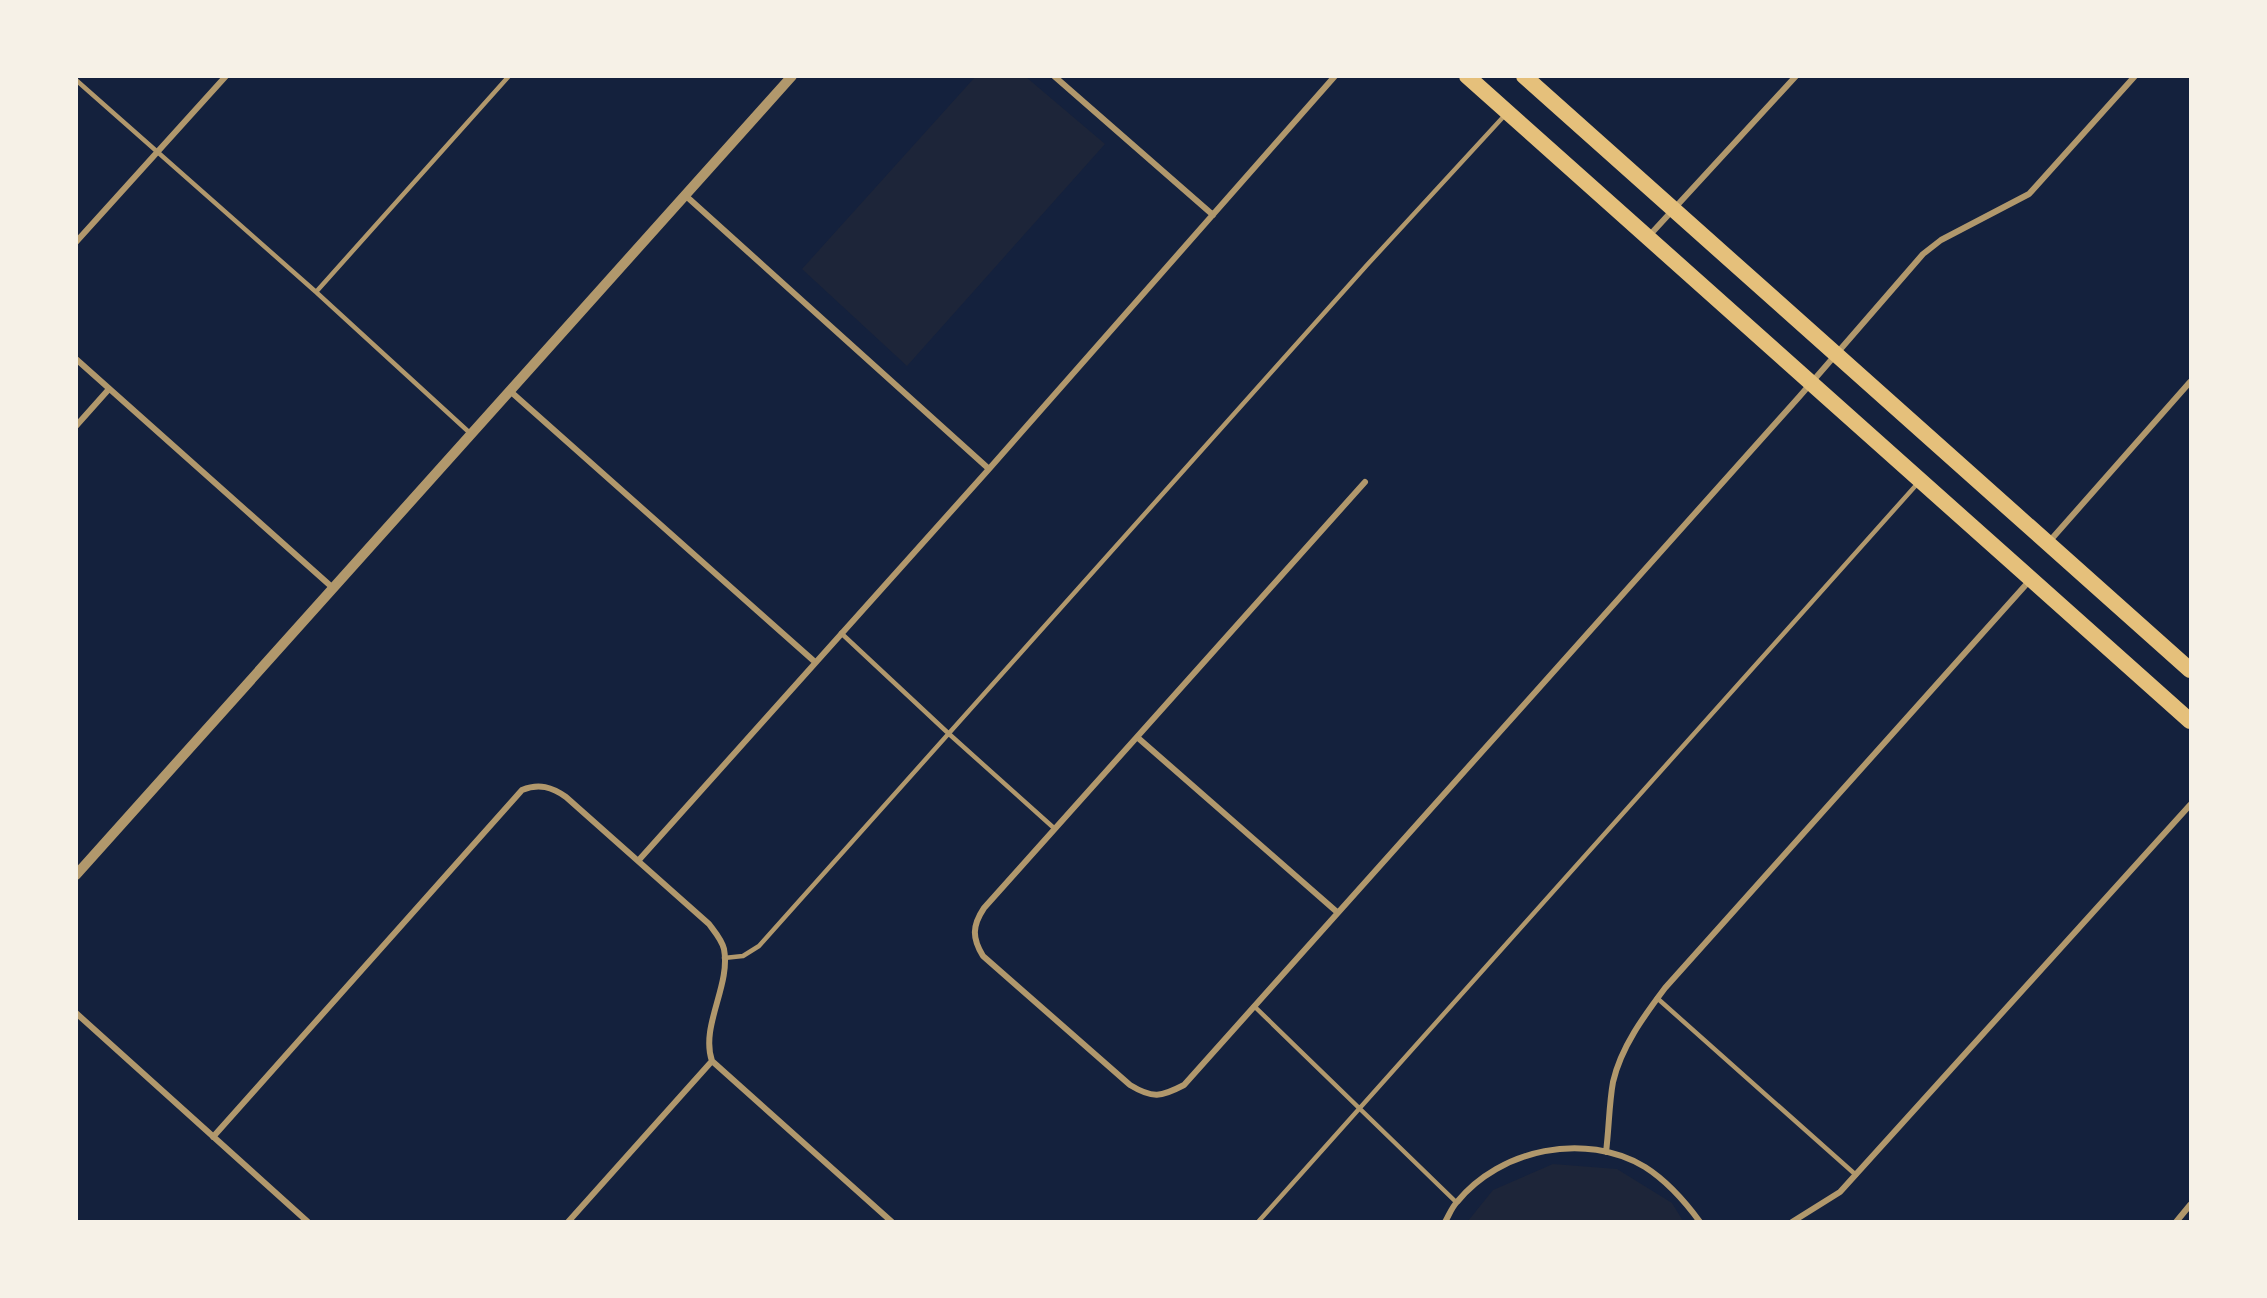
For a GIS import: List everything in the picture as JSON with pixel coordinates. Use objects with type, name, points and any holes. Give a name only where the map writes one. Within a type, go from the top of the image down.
[{"type":"highway","points":[[1467,76],[2190,721]]},
{"type":"highway","points":[[1524,76],[2190,670]]},
{"type":"street","points":[[76,242],[226,76]]},
{"type":"street","points":[[76,875],[792,76]]},
{"type":"street","points":[[1054,76],[1213,215]]},
{"type":"street","points":[[638,861],[989,469],[1335,76]]},
{"type":"street","points":[[1647,238],[1796,76]]},
{"type":"street","points":[[1365,482],[1055,828],[984,908],[977,919],[973,931],[976,945],[983,956],[1130,1085],[1143,1093],[1161,1096],[1184,1085],[1923,254],[1933,246],[2029,194],[2134,76]]},
{"type":"street","points":[[686,196],[989,469]]},
{"type":"street","points":[[76,359],[333,588]]},
{"type":"street","points":[[2047,543],[2190,381]]},
{"type":"street","points":[[76,426],[109,389]]},
{"type":"street","points":[[510,391],[815,662]]},
{"type":"street","points":[[1606,1152],[1613,1082],[1621,1059],[1641,1020],[1657,998],[2032,579]]},
{"type":"street","points":[[1137,737],[1337,912]]},
{"type":"street","points":[[213,1137],[522,790],[536,786],[556,790],[710,924],[720,940],[724,958],[723,982],[709,1036],[709,1053],[712,1061],[892,1221]]},
{"type":"street","points":[[1792,1221],[1840,1192],[2190,805]]},
{"type":"street","points":[[76,1013],[308,1221]]},
{"type":"street","points":[[568,1221],[712,1061]]},
{"type":"street","points":[[1445,1221],[1456,1202],[1487,1174],[1524,1155],[1565,1148],[1606,1152],[1643,1166],[1675,1190],[1700,1221]]},
{"type":"street","points":[[2176,1221],[2190,1205]]},
{"type":"lane","points":[[316,292],[509,76]]},
{"type":"lane","points":[[76,80],[316,292],[471,434]]},
{"type":"lane","points":[[724,958],[743,956],[759,946],[1367,265],[1507,112]]},
{"type":"lane","points":[[1258,1221],[1920,481]]},
{"type":"lane","points":[[842,633],[948,733],[1055,828]]},
{"type":"lane","points":[[1657,998],[1856,1175]]},
{"type":"lane","points":[[1254,1006],[1456,1202]]},
{"type":"shaded area","points":[[976,76],[1026,77],[1105,144],[907,366],[802,269]]},
{"type":"shaded area","points":[[1553,1164],[1617,1169],[1672,1203],[1683,1221],[1468,1221],[1493,1190]]}]
